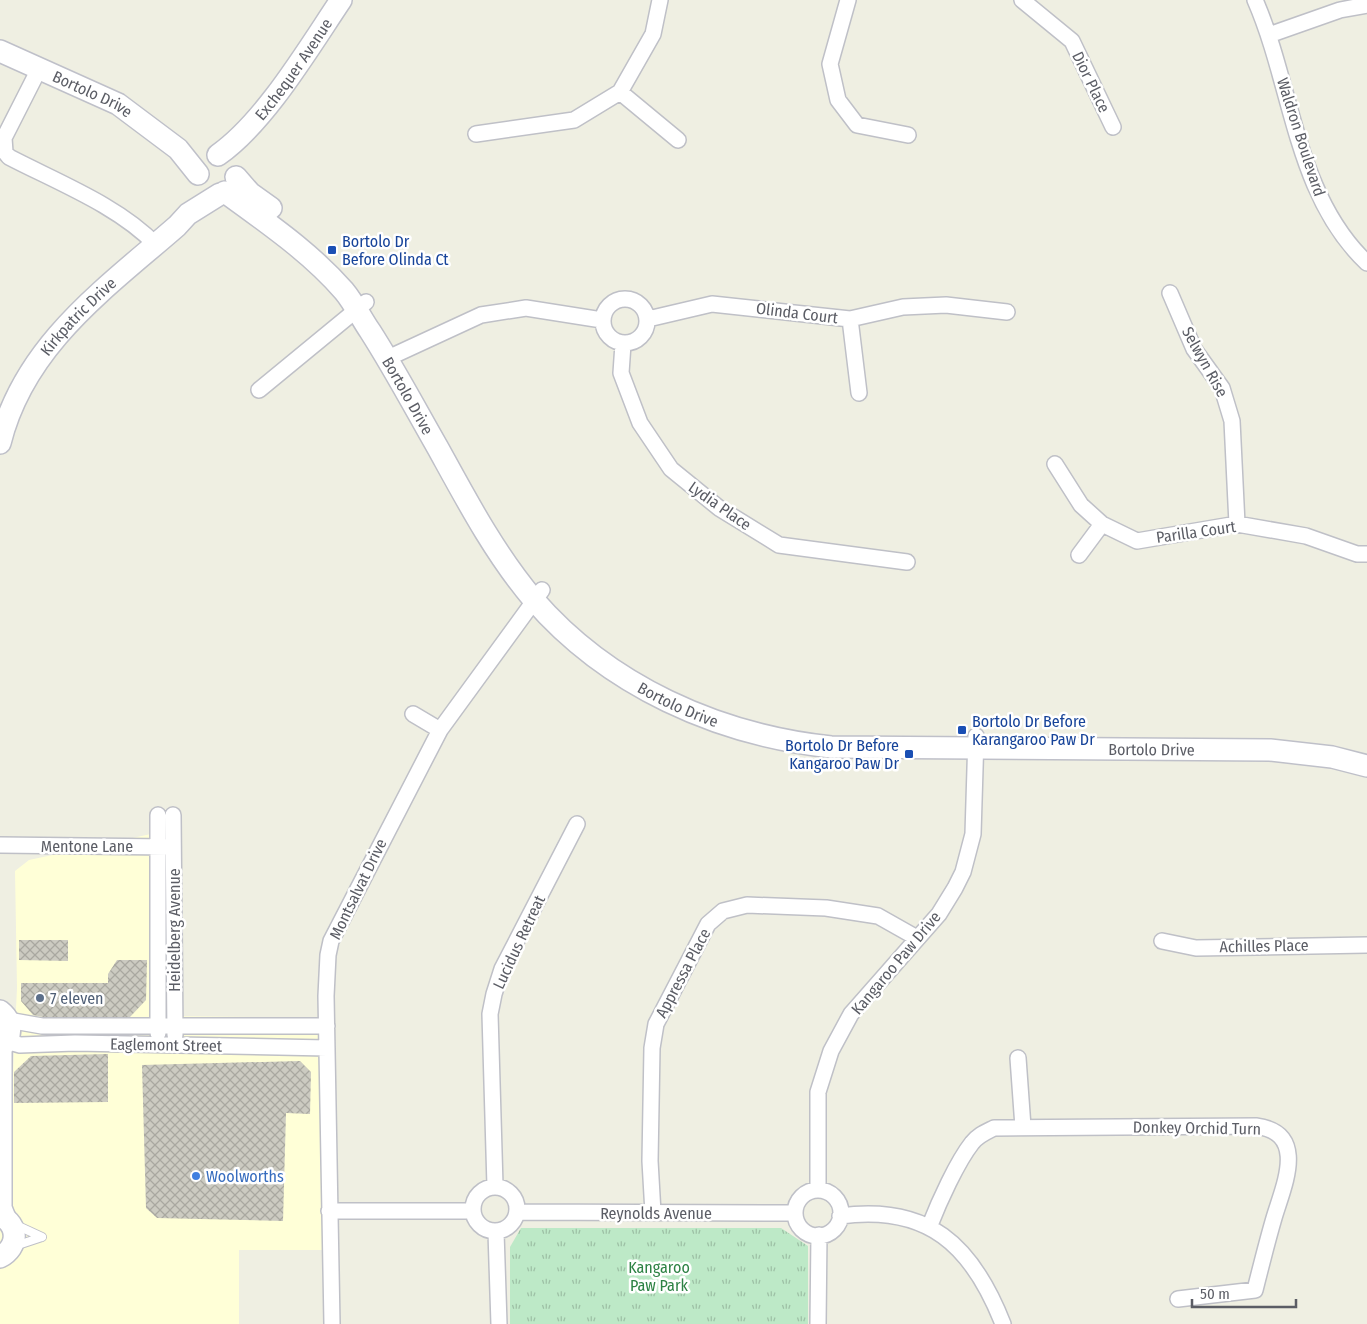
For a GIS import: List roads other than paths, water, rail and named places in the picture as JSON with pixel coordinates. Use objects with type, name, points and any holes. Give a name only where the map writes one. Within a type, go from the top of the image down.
[{"type":"street","name":"Exchequer Avenue","points":[[224,174],[243,136],[298,64],[340,0]]},
{"type":"street","points":[[476,134],[574,120],[620,92],[653,34],[660,0]]},
{"type":"street","points":[[848,0],[830,64],[838,100],[857,125],[908,135]]},
{"type":"street","name":"Dior Place","points":[[1022,0],[1072,41],[1113,127]]},
{"type":"street","name":"Waldron Boulevard","points":[[1255,0],[1269,35],[1306,162],[1322,205],[1346,240],[1367,263]]},
{"type":"street","points":[[1269,35],[1340,10],[1367,5]]},
{"type":"street","name":"Bortolo Drive","points":[[0,51],[118,104],[178,149],[224,174],[315,242],[353,282],[362,306],[538,595],[572,618],[624,660],[669,688],[716,709],[777,727],[834,735],[976,742],[1270,750],[1332,757],[1367,766]]},
{"type":"street","points":[[39,69],[4,138],[5,152],[9,157],[110,210],[140,229],[156,245]]},
{"type":"street","points":[[620,92],[678,140]]},
{"type":"street","name":"Bortolo Drive","points":[[178,149],[208,192],[224,174]]},
{"type":"street","points":[[188,214],[202,163],[224,174]]},
{"type":"street","name":"Kirkpatric Drive","points":[[0,443],[19,392],[57,335],[92,297],[156,245],[188,214],[224,174]]},
{"type":"street","name":"Selwyn Rise","points":[[1170,293],[1194,349],[1222,388],[1232,421],[1237,524]]},
{"type":"street","points":[[619,299],[631,299],[640,304],[648,319],[644,333],[638,340],[623,344],[616,342],[606,333],[602,320],[609,305],[619,299]]},
{"type":"street","name":"Olinda Court","points":[[648,319],[712,304],[850,320],[903,308],[946,304],[1007,312]]},
{"type":"street","points":[[259,390],[362,306]]},
{"type":"street","points":[[393,356],[481,315],[526,308],[602,320]]},
{"type":"street","points":[[850,320],[858,393]]},
{"type":"street","name":"Lydia Place","points":[[623,344],[621,373],[640,423],[671,469],[719,508],[779,545],[907,562]]},
{"type":"street","name":"Parilla Court","points":[[1055,464],[1081,505],[1102,524],[1136,541],[1237,524],[1306,536],[1357,554],[1367,554]]},
{"type":"street","points":[[1079,555],[1102,524]]},
{"type":"street","name":"Montsalvat Drive","points":[[332,1324],[326,974],[332,941],[440,730],[538,595]]},
{"type":"street","points":[[413,714],[440,730]]},
{"type":"street","name":"Bortolo Drive","points":[[976,742],[1284,738],[1321,742],[1367,753]]},
{"type":"street","name":"Kangaroo Paw Drive","points":[[818,1190],[818,1092],[831,1051],[851,1014],[939,914],[955,888],[970,851],[975,810],[976,742]]},
{"type":"street","name":"Heidelberg Avenue","points":[[166,815],[175,1046]]},
{"type":"street","name":"Lucidus Retreat","points":[[495,1186],[490,1014],[494,994],[502,969],[577,824]]},
{"type":"street","name":"Mentone Lane","points":[[0,846],[166,846]]},
{"type":"street","name":"Heidelberg Avenue","points":[[158,1045],[166,846]]},
{"type":"street","name":"Appressa Place","points":[[653,1213],[650,1161],[652,1048],[656,1024],[708,924],[723,911],[747,905],[826,908],[878,916],[918,938]]},
{"type":"street","name":"Achilles Place","points":[[1162,941],[1196,948],[1367,945]]},
{"type":"street","points":[[2,1012],[10,1035],[2,1046],[1,1208],[15,1235],[3,1257]]},
{"type":"street","name":"Eaglemont Street","points":[[2,1012],[42,1026],[327,1026]]},
{"type":"street","name":"Eaglemont Street","points":[[2,1046],[54,1043],[327,1048]]},
{"type":"street","points":[[1018,1058],[1023,1127]]},
{"type":"street","name":"Donkey Orchid Turn","points":[[930,1226],[938,1204],[972,1142],[983,1133],[994,1128],[1256,1126],[1276,1132],[1288,1152],[1289,1164],[1286,1185],[1255,1290],[1178,1299]]},
{"type":"street","points":[[495,1186],[509,1191],[517,1204],[518,1212],[510,1226],[496,1232],[483,1228],[478,1224],[472,1211],[476,1197],[481,1191],[495,1186]]},
{"type":"street","points":[[818,1190],[833,1196],[839,1205],[840,1216],[837,1225],[831,1232],[819,1235],[808,1234],[798,1225],[795,1212],[801,1197],[807,1192],[818,1190]]},
{"type":"street","points":[[329,1211],[472,1211]]},
{"type":"street","name":"Reynolds Avenue","points":[[518,1212],[795,1212]]},
{"type":"street","points":[[840,1216],[872,1213],[894,1216],[930,1226],[962,1250],[984,1282],[1002,1324]]},
{"type":"street","points":[[496,1232],[499,1324]]},
{"type":"street","points":[[818,1324],[819,1235]]},
{"type":"place","name":"Bortolo Dr Before Olinda Ct","points":[[332,250]]},
{"type":"place","name":"Bortolo Dr Before Karangaroo Paw Dr","points":[[962,730]]},
{"type":"place","name":"Bortolo Dr Before Kangaroo Paw Dr","points":[[909,754]]},
{"type":"place","name":"7 eleven","points":[[40,998]]},
{"type":"place","name":"Woolworths","points":[[196,1176]]},
{"type":"park label","name":"Kangaroo Paw Park","points":[[659,1276]]}]
